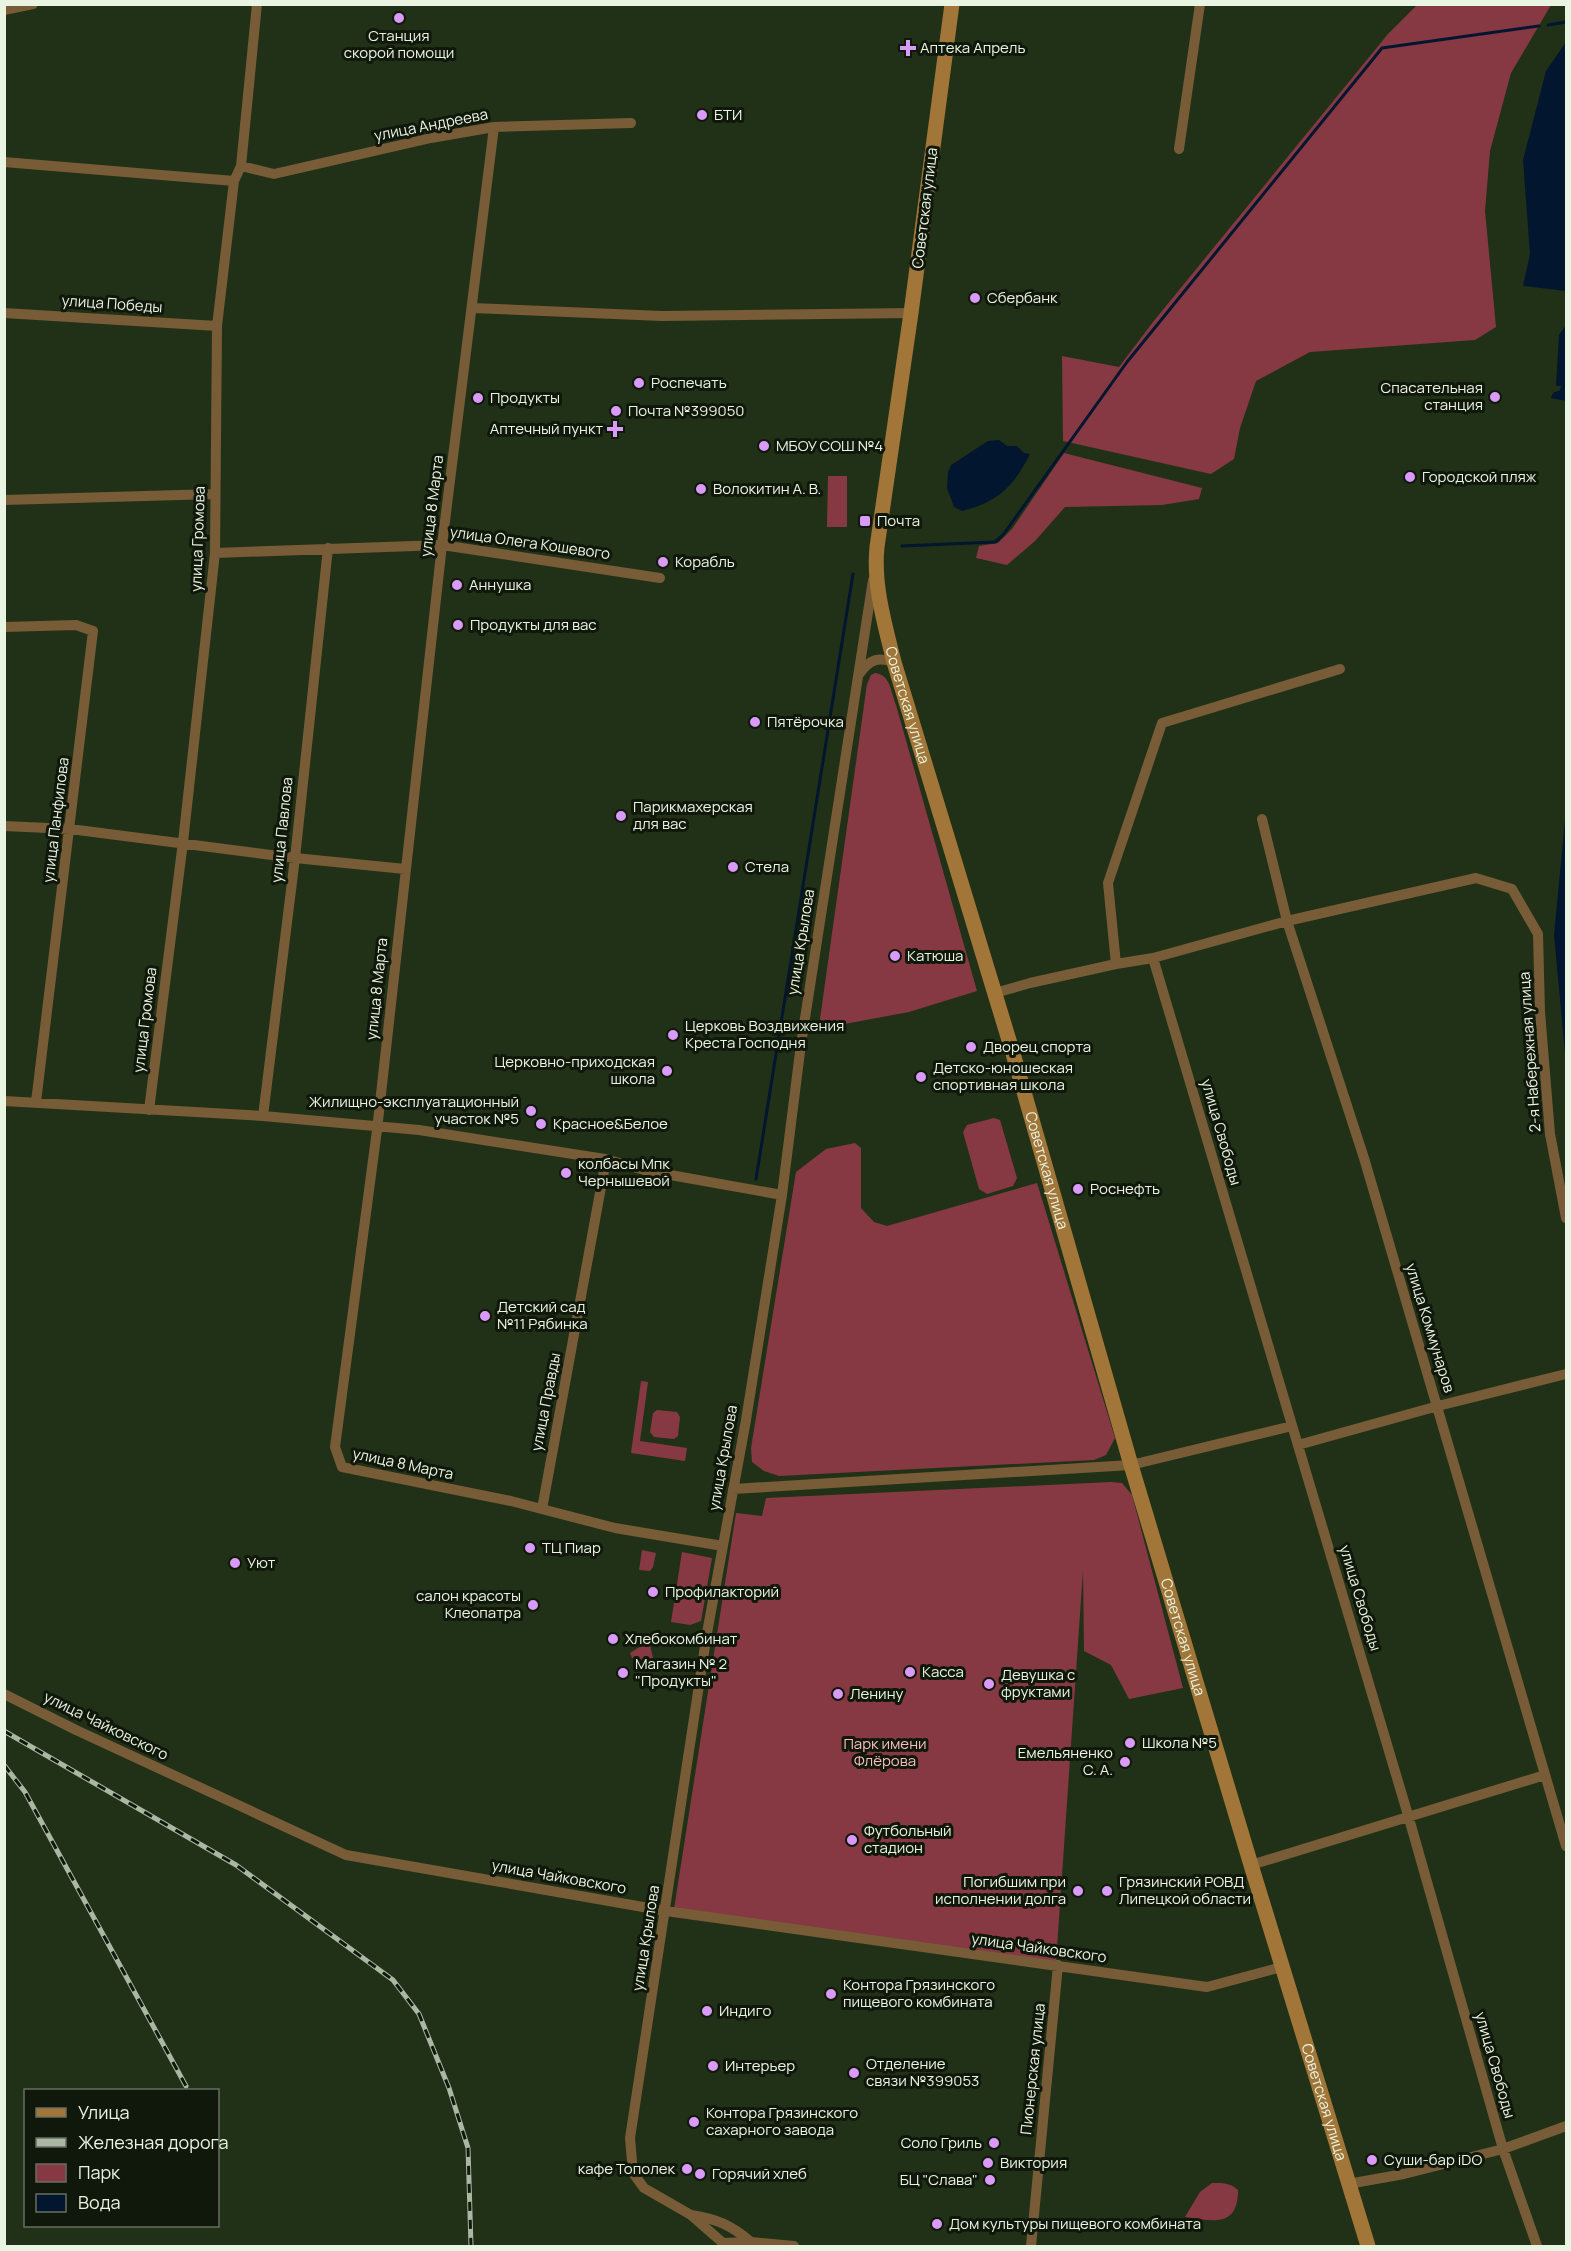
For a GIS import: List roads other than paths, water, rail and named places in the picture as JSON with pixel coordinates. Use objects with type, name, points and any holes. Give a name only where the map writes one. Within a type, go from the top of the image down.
[{"type":"main road","name":"Советская улица","points":[[952,4],[876,559],[882,610],[894,662],[995,993],[1131,1465],[1368,2247]]},
{"type":"street","points":[[4,10],[33,4]]},
{"type":"street","name":"улица Громова","points":[[149,1110],[183,842],[215,553],[218,326],[234,181],[241,166],[257,4]]},
{"type":"street","points":[[1179,149],[1200,4]]},
{"type":"street","name":"улица Андреева","points":[[241,166],[274,174],[432,138],[494,127],[631,123]]},
{"type":"street","name":"улица 8 Марта","points":[[494,127],[442,545],[378,1126],[335,1447],[342,1467],[542,1509],[615,1528],[723,1546]]},
{"type":"street","points":[[4,162],[234,181]]},
{"type":"street","points":[[471,308],[662,316],[911,313]]},
{"type":"street","name":"улица Победы","points":[[4,313],[218,326]]},
{"type":"street","points":[[4,500],[215,494]]},
{"type":"street","name":"улица Олега Кошевого","points":[[215,553],[442,545],[660,578]]},
{"type":"street","name":"улица Павлова","points":[[263,1116],[295,858],[328,548]]},
{"type":"street","name":"улица Крылова","points":[[691,2215],[644,2188],[633,2173],[630,2138],[707,1633],[782,1195],[801,1044],[876,559]]},
{"type":"street","name":"улица Панфилова","points":[[4,627],[76,625],[93,631],[36,1102]]},
{"type":"street","points":[[858,676],[874,659],[882,658],[894,662]]},
{"type":"street","points":[[1116,964],[1108,883],[1162,723],[1340,669]]},
{"type":"street","name":"улица Коммунаров","points":[[1262,819],[1287,921],[1364,1158],[1566,1846]]},
{"type":"street","points":[[4,826],[70,829],[295,858],[405,869]]},
{"type":"street","name":"2-я Набережная улица","points":[[1287,921],[1476,878],[1512,889],[1538,934],[1540,1012],[1550,1134],[1566,1218]]},
{"type":"street","points":[[995,993],[1116,964],[1154,958],[1287,921]]},
{"type":"street","name":"улица Свободы","points":[[1154,958],[1408,1815],[1503,2149],[1537,2247]]},
{"type":"street","points":[[4,1101],[263,1116],[419,1130],[606,1160],[648,1171],[782,1195]]},
{"type":"street","name":"улица Правды","points":[[542,1509],[606,1160]]},
{"type":"street","points":[[1298,1445],[1437,1406],[1566,1374]]},
{"type":"street","points":[[733,1489],[1131,1465],[1292,1426]]},
{"type":"street","name":"улица Чайковского","points":[[4,1694],[76,1730],[346,1855],[666,1911],[1207,1987],[1282,1967]]},
{"type":"street","points":[[1251,1864],[1545,1774]]},
{"type":"street","name":"Пионерская улица","points":[[1030,2247],[1059,1965]]},
{"type":"street","points":[[1348,2184],[1404,2174],[1503,2149],[1566,2126]]},
{"type":"street","points":[[691,2215],[723,2243],[751,2242],[794,2247]]},
{"type":"street","points":[[691,2215],[713,2218],[736,2230],[751,2242]]},
{"type":"water","points":[[1566,42],[1566,291],[1523,286],[1530,254],[1523,160],[1546,71]]},
{"type":"water","points":[[1566,325],[1566,401],[1551,398],[1561,386],[1556,386],[1559,335]]},
{"type":"water","points":[[999,440],[1007,446],[1017,446],[1024,453],[1030,454],[1018,475],[1003,491],[986,503],[962,511],[954,507],[947,488],[951,465],[988,441]]},
{"type":"water","points":[[1566,810],[1566,1064],[1554,935]]},
{"type":"waterway","points":[[1548,25],[1566,22]]},
{"type":"waterway","points":[[902,546],[995,542],[1003,535],[1127,362],[1382,48],[1539,26]]},
{"type":"waterway","points":[[756,1179],[853,574]]},
{"type":"railway","points":[[4,1731],[236,1865],[393,1980],[419,2014],[449,2088],[468,2148],[471,2246]]},
{"type":"railway","points":[[4,1765],[25,1792],[186,2086]]},
{"type":"place","name":"Станция скорой помощи","points":[[399,18]]},
{"type":"place","name":"Аптека Апрель","points":[[908,48]]},
{"type":"place","name":"БТИ","points":[[702,115]]},
{"type":"place","name":"Сбербанк","points":[[975,298]]},
{"type":"place","name":"Роспечать","points":[[639,383]]},
{"type":"place","name":"Спасательная станция","points":[[1495,397]]},
{"type":"place","name":"Продукты","points":[[478,398]]},
{"type":"place","name":"Почта №399050","points":[[616,411]]},
{"type":"place","name":"Аптечный пункт","points":[[615,429]]},
{"type":"place","name":"МБОУ СОШ №4","points":[[764,446]]},
{"type":"place","name":"Городской пляж","points":[[1410,477]]},
{"type":"place","name":"Волокитин А. В.","points":[[701,489]]},
{"type":"place","name":"Почта","points":[[865,521]]},
{"type":"place","name":"Корабль","points":[[663,562]]},
{"type":"place","name":"Аннушка","points":[[457,585]]},
{"type":"place","name":"Продукты для вас","points":[[458,625]]},
{"type":"place","name":"Пятёрочка","points":[[755,722]]},
{"type":"place","name":"Парикмахерская для вас","points":[[621,816]]},
{"type":"place","name":"Стела","points":[[733,867]]},
{"type":"place","name":"Катюша","points":[[895,956]]},
{"type":"place","name":"Церковь Воздвижения Креста Господня","points":[[673,1035]]},
{"type":"place","name":"Дворец спорта","points":[[971,1047]]},
{"type":"place","name":"Церковно-приходская школа","points":[[667,1071]]},
{"type":"place","name":"Детско-юношеская спортивная школа","points":[[921,1077]]},
{"type":"place","name":"Жилищно-эксплуатационный участок №5","points":[[531,1111]]},
{"type":"place","name":"Красное&Белое","points":[[541,1124]]},
{"type":"place","name":"колбасы Мпк Чернышевой","points":[[566,1173]]},
{"type":"place","name":"Роснефть","points":[[1078,1189]]},
{"type":"place","name":"Детский сад №11 Рябинка","points":[[485,1316]]},
{"type":"place","name":"ТЦ Пиар","points":[[530,1548]]},
{"type":"place","name":"Уют","points":[[235,1563]]},
{"type":"place","name":"Профилакторий","points":[[653,1592]]},
{"type":"place","name":"салон красоты Клеопатра","points":[[533,1605]]},
{"type":"place","name":"Хлебокомбинат","points":[[613,1639]]},
{"type":"place","name":"Касса","points":[[910,1672]]},
{"type":"place","name":"Магазин № 2 \"Продукты\"","points":[[623,1673]]},
{"type":"place","name":"Девушка с фруктами","points":[[989,1684]]},
{"type":"place","name":"Ленину","points":[[838,1694]]},
{"type":"place","name":"Школа №5","points":[[1130,1743]]},
{"type":"place","name":"Емельяненко С. А.","points":[[1125,1762]]},
{"type":"place","name":"Футбольный стадион","points":[[852,1840]]},
{"type":"place","name":"Погибшим при исполнении долга","points":[[1078,1891]]},
{"type":"place","name":"Грязинский РОВД Липецкой области","points":[[1107,1891]]},
{"type":"place","name":"Контора Грязинского пищевого комбината","points":[[831,1994]]},
{"type":"place","name":"Индиго","points":[[707,2011]]},
{"type":"place","name":"Интерьер","points":[[713,2066]]},
{"type":"place","name":"Отделение связи №399053","points":[[854,2073]]},
{"type":"place","name":"Контора Грязинского сахарного завода","points":[[694,2122]]},
{"type":"place","name":"Соло Гриль","points":[[994,2143]]},
{"type":"place","name":"Суши-бар iDO","points":[[1372,2160]]},
{"type":"place","name":"Виктория","points":[[988,2163]]},
{"type":"place","name":"кафе Тополек","points":[[687,2169]]},
{"type":"place","name":"Горячий хлеб","points":[[700,2174]]},
{"type":"place","name":"БЦ \"Слава\"","points":[[990,2180]]},
{"type":"place","name":"Дом культуры пищевого комбината","points":[[937,2224]]},
{"type":"park label","name":"Парк имени Флёрова","points":[[885,1752]]}]
